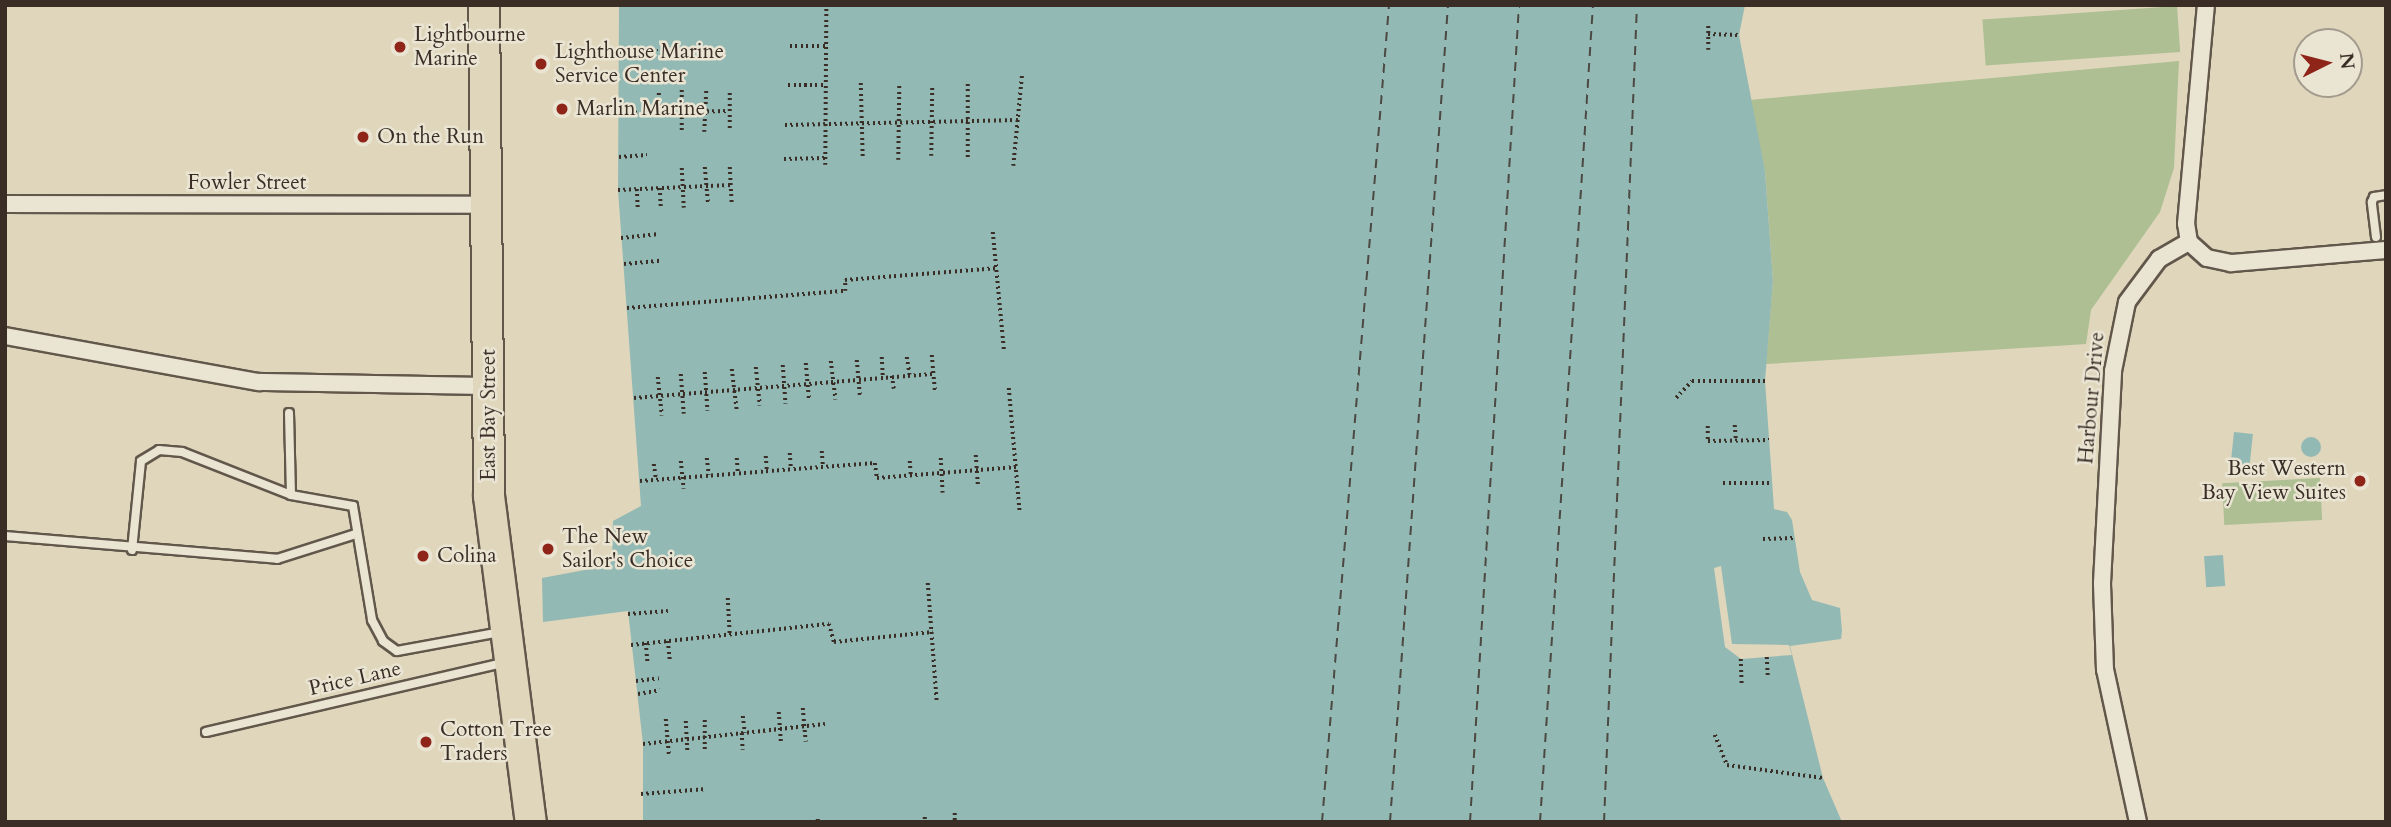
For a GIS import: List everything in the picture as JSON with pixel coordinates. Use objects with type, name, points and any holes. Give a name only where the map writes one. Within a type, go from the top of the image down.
[{"type":"highway","name":"East Bay Street","points":[[484,5],[490,386],[489,496],[531,822]]},
{"type":"street","points":[[2206,5],[2186,224],[2189,242],[2207,258],[2231,263],[2381,244]]},
{"type":"street","name":"Fowler Street","points":[[5,204],[488,205]]},
{"type":"street","name":"Harbour Drive","points":[[2138,822],[2105,670],[2102,583],[2112,383],[2119,328],[2127,302],[2159,259],[2189,242]]},
{"type":"street","points":[[5,336],[259,382],[490,386]]},
{"type":"lane","points":[[2381,244],[2372,202],[2375,197],[2386,195]]},
{"type":"lane","points":[[289,413],[291,495]]},
{"type":"lane","points":[[132,550],[141,461],[148,453],[182,453],[291,495],[352,506],[357,512],[356,534],[372,620],[383,641],[397,651],[506,631]]},
{"type":"lane","points":[[5,536],[132,550],[276,559],[356,534]]},
{"type":"lane","name":"Price Lane","points":[[206,732],[511,661]]},
{"type":"path","points":[[825,165],[826,5]]},
{"type":"path","points":[[1708,26],[1708,50]]},
{"type":"path","points":[[1708,34],[1739,35]]},
{"type":"path","points":[[789,46],[826,46]]},
{"type":"path","points":[[619,52],[658,51]]},
{"type":"path","points":[[1013,166],[1022,73]]},
{"type":"path","points":[[861,83],[863,159]]},
{"type":"path","points":[[968,84],[968,158]]},
{"type":"path","points":[[788,85],[826,85]]},
{"type":"path","points":[[898,160],[899,85]]},
{"type":"path","points":[[931,156],[932,86]]},
{"type":"path","points":[[682,90],[682,131]]},
{"type":"path","points":[[704,132],[706,92]]},
{"type":"path","points":[[659,93],[660,112]]},
{"type":"path","points":[[730,93],[730,130]]},
{"type":"path","points":[[619,113],[729,111]]},
{"type":"path","points":[[785,125],[862,121],[1018,120]]},
{"type":"path","points":[[619,157],[646,155]]},
{"type":"path","points":[[784,159],[825,158]]},
{"type":"path","points":[[705,167],[708,205]]},
{"type":"path","points":[[730,167],[732,205]]},
{"type":"path","points":[[682,168],[684,208]]},
{"type":"path","points":[[618,190],[731,185]]},
{"type":"path","points":[[660,188],[661,208]]},
{"type":"path","points":[[637,189],[638,211]]},
{"type":"path","points":[[993,232],[1004,349]]},
{"type":"path","points":[[621,238],[659,234]]},
{"type":"path","points":[[624,264],[660,261]]},
{"type":"path","points":[[627,308],[845,290],[845,280],[996,268]]},
{"type":"path","points":[[932,355],[934,392]]},
{"type":"path","points":[[882,357],[883,376]]},
{"type":"path","points":[[907,357],[910,375]]},
{"type":"path","points":[[857,360],[860,398]]},
{"type":"path","points":[[831,361],[836,400]]},
{"type":"path","points":[[806,363],[809,401]]},
{"type":"path","points":[[783,365],[786,404]]},
{"type":"path","points":[[756,367],[760,406]]},
{"type":"path","points":[[732,369],[737,411]]},
{"type":"path","points":[[705,372],[708,411]]},
{"type":"path","points":[[681,374],[684,414]]},
{"type":"path","points":[[634,398],[932,374]]},
{"type":"path","points":[[659,376],[662,416]]},
{"type":"path","points":[[892,376],[894,389]]},
{"type":"path","points":[[1676,398],[1692,381],[1765,381]]},
{"type":"path","points":[[1009,388],[1020,514]]},
{"type":"path","points":[[1708,425],[1708,441],[1769,440]]},
{"type":"path","points":[[1735,425],[1736,440]]},
{"type":"path","points":[[822,450],[823,467]]},
{"type":"path","points":[[790,453],[791,469]]},
{"type":"path","points":[[975,455],[978,487]]},
{"type":"path","points":[[766,456],[767,471]]},
{"type":"path","points":[[707,458],[709,475]]},
{"type":"path","points":[[737,458],[738,473]]},
{"type":"path","points":[[941,458],[943,493]]},
{"type":"path","points":[[681,461],[684,489]]},
{"type":"path","points":[[910,461],[911,475]]},
{"type":"path","points":[[640,481],[875,463],[877,478],[1017,467]]},
{"type":"path","points":[[654,464],[656,479]]},
{"type":"path","points":[[1723,483],[1772,483]]},
{"type":"path","points":[[1763,539],[1793,538]]},
{"type":"path","points":[[928,583],[937,702]]},
{"type":"path","points":[[728,598],[730,634]]},
{"type":"path","points":[[628,614],[668,611]]},
{"type":"path","points":[[631,645],[829,624],[834,642],[932,632]]},
{"type":"path","points":[[668,641],[670,660]]},
{"type":"path","points":[[646,643],[648,664]]},
{"type":"path","points":[[1767,657],[1768,678]]},
{"type":"path","points":[[1741,659],[1742,685]]},
{"type":"path","points":[[636,681],[659,678]]},
{"type":"path","points":[[638,694],[660,690]]},
{"type":"path","points":[[803,708],[806,742]]},
{"type":"path","points":[[779,712],[781,744]]},
{"type":"path","points":[[743,716],[743,750]]},
{"type":"path","points":[[666,719],[669,757]]},
{"type":"path","points":[[705,720],[705,753]]},
{"type":"path","points":[[686,721],[688,754]]},
{"type":"path","points":[[643,744],[825,724]]},
{"type":"path","points":[[1716,735],[1727,765],[1823,778]]},
{"type":"path","points":[[641,794],[707,789]]},
{"type":"path","points":[[955,813],[956,822]]},
{"type":"green space","points":[[2177,6],[2180,52],[1986,65],[1982,20]]},
{"type":"green space","points":[[2179,61],[2174,168],[2160,212],[2091,310],[2086,344],[1766,364],[1773,281],[1765,171],[1749,100]]},
{"type":"green space","points":[[2320,478],[2322,520],[2224,525],[2222,483]]},
{"type":"water","points":[[619,5],[1745,5],[1739,35],[1765,171],[1773,281],[1765,381],[1774,509],[1787,512],[1792,520],[1800,572],[1812,600],[1840,608],[1842,631],[1841,639],[1790,646],[1823,778],[1842,822],[643,822],[643,744],[628,611],[543,622],[542,578],[606,566],[612,560],[613,521],[641,506],[618,190]]},
{"type":"water","points":[[2234,432],[2253,434],[2250,466],[2231,464]]},
{"type":"water","points":[[2307,437],[2315,437],[2321,447],[2315,457],[2307,457],[2301,451],[2301,443]]},
{"type":"water","points":[[2223,555],[2225,586],[2206,587],[2204,556]]},
{"type":"pier","points":[[1721,566],[1732,644],[1789,645],[1792,655],[1741,659],[1725,647],[1714,568]]},
{"type":"ferry route","points":[[1322,822],[1389,5]]},
{"type":"ferry route","points":[[1390,822],[1448,5]]},
{"type":"ferry route","points":[[1470,822],[1519,5]]},
{"type":"ferry route","points":[[1540,822],[1593,5]]},
{"type":"ferry route","points":[[1604,822],[1637,5]]},
{"type":"place","name":"Lightbourne Marine","points":[[400,47]]},
{"type":"place","name":"Lighthouse Marine Service Center","points":[[541,64]]},
{"type":"place","name":"Marlin Marine","points":[[562,109]]},
{"type":"place","name":"On the Run","points":[[363,137]]},
{"type":"place","name":"Best Western Bay View Suites","points":[[2360,481]]},
{"type":"place","name":"The New Sailor's Choice","points":[[548,549]]},
{"type":"place","name":"Colina","points":[[423,556]]},
{"type":"place","name":"Cotton Tree Traders","points":[[426,742]]}]
